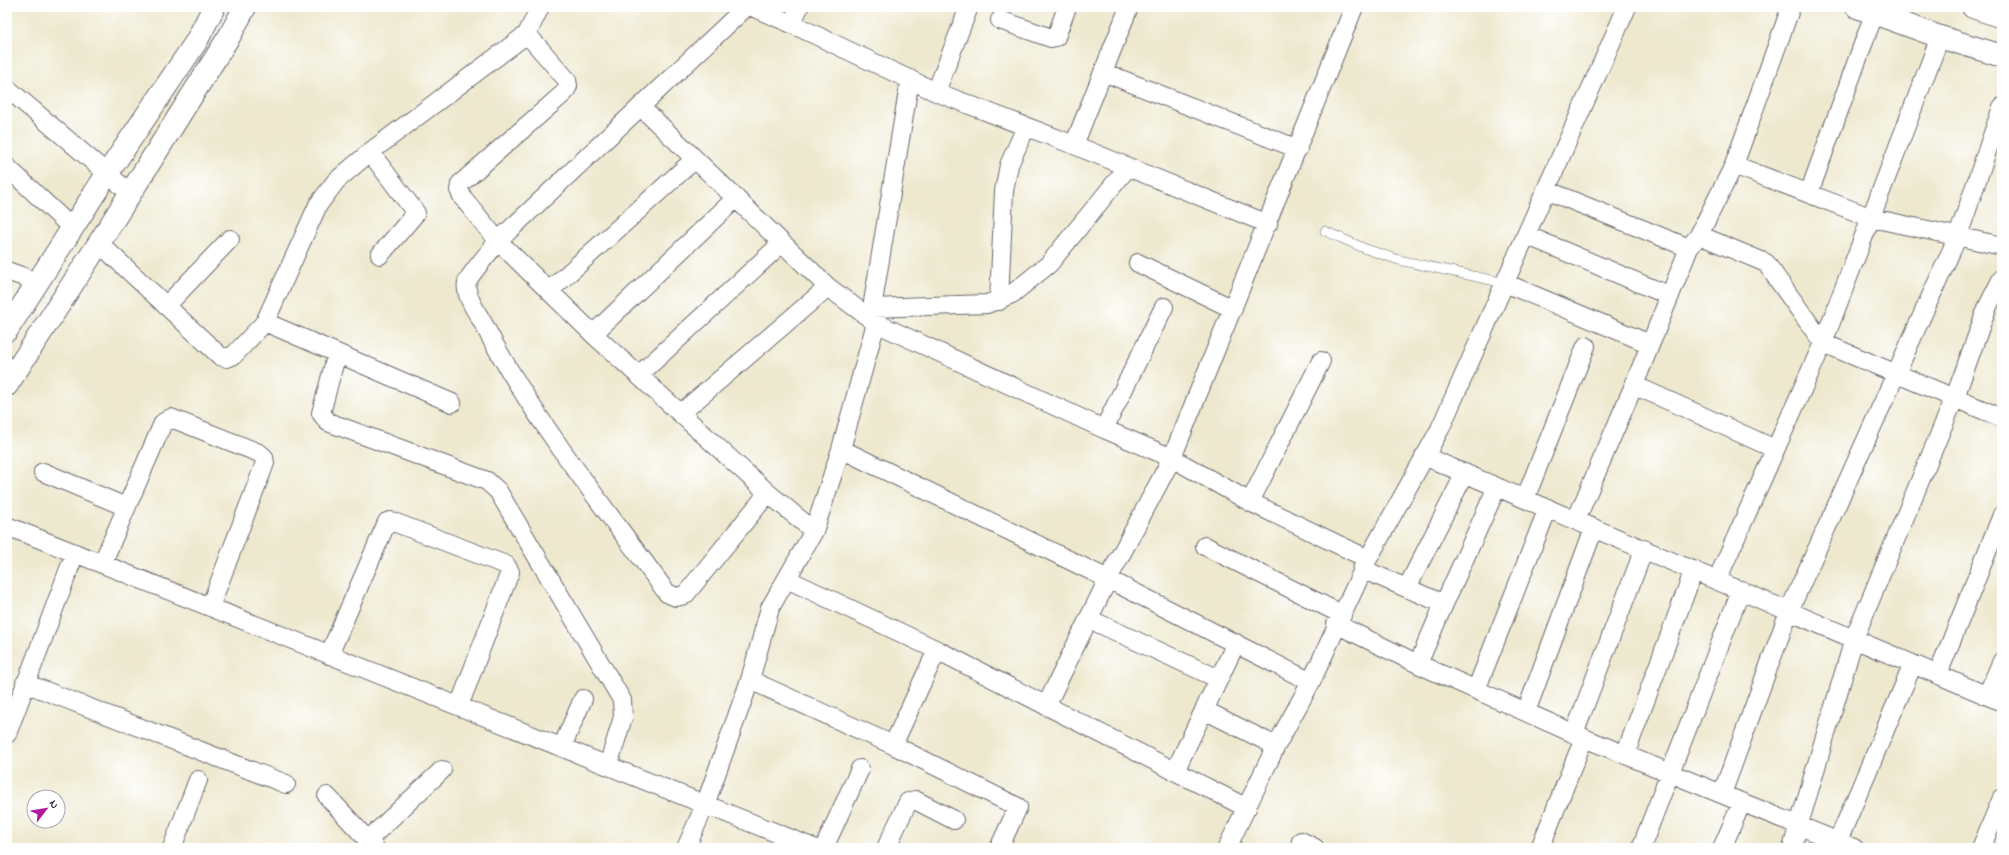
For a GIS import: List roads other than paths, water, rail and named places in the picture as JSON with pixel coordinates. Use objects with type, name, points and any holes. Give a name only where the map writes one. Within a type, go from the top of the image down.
[{"type":"street","points":[[7,330],[107,174],[196,42],[214,7]]},
{"type":"street","points":[[7,385],[99,243],[230,35],[245,7]]},
{"type":"street","points":[[99,243],[220,356],[227,358],[234,355],[265,322],[318,205],[336,181],[370,152],[527,34],[540,7]]},
{"type":"street","points":[[746,7],[498,240],[467,281],[468,293],[506,368],[570,461],[667,593],[676,597],[684,595],[768,493]]},
{"type":"street","points":[[752,7],[792,24],[936,92],[1074,145],[1268,224]]},
{"type":"street","points":[[792,24],[799,7]]},
{"type":"street","points":[[936,92],[969,7]]},
{"type":"street","points":[[1000,20],[1051,38],[1056,37],[1067,7]]},
{"type":"street","points":[[1074,145],[1128,7]]},
{"type":"street","points":[[1046,706],[1108,579],[1172,458],[1268,224],[1354,7]]},
{"type":"street","points":[[1227,848],[1276,746],[1311,682],[1365,564],[1440,429],[1627,7]]},
{"type":"street","points":[[1576,520],[1694,241],[1734,165],[1791,7]]},
{"type":"street","points":[[1972,7],[2002,17]]},
{"type":"street","points":[[1809,193],[1866,10],[1940,37],[2002,55]]},
{"type":"street","points":[[527,34],[567,80],[568,86],[564,94],[460,184],[459,190],[463,198],[498,240],[593,334],[768,493],[814,531]]},
{"type":"street","points":[[1718,580],[1823,343],[1940,37]]},
{"type":"street","points":[[1103,72],[1298,149]]},
{"type":"street","points":[[686,848],[705,805],[750,680],[770,608],[814,531],[841,449],[874,315],[910,79]]},
{"type":"street","points":[[7,88],[130,193]]},
{"type":"street","points":[[641,107],[828,287],[874,315],[1104,429],[1172,458],[1407,588],[1444,604]]},
{"type":"street","points":[[1722,794],[1789,611],[1958,236],[2002,107]]},
{"type":"street","points":[[999,301],[1004,190],[1009,165],[1026,127]]},
{"type":"street","points":[[370,152],[416,213],[380,255]]},
{"type":"street","points":[[549,291],[696,159]]},
{"type":"street","points":[[1734,165],[1872,218],[2002,246]]},
{"type":"street","points":[[7,167],[72,228]]},
{"type":"street","points":[[874,315],[987,304],[999,301],[1012,294],[1049,264],[1128,167]]},
{"type":"street","points":[[1546,190],[1694,241],[1766,263],[1823,343],[1896,372],[2002,418]]},
{"type":"street","points":[[593,334],[736,198]]},
{"type":"street","points":[[1526,235],[1670,296]]},
{"type":"street","points":[[166,306],[230,239]]},
{"type":"street","points":[[639,375],[782,243]]},
{"type":"street","points":[[1138,263],[1233,309]]},
{"type":"street","points":[[7,271],[38,282]]},
{"type":"street","points":[[1792,848],[1854,639],[1955,397],[1987,308],[2002,278]]},
{"type":"street","points":[[1505,283],[1650,344]]},
{"type":"street","points":[[681,413],[828,287]]},
{"type":"street","points":[[1104,429],[1164,307]]},
{"type":"street","points":[[265,322],[452,402]]},
{"type":"street","points":[[1524,498],[1586,346]]},
{"type":"street","points":[[337,354],[321,412],[328,422],[487,481],[498,491],[622,700],[624,717],[608,766]]},
{"type":"street","points":[[1250,502],[1321,361]]},
{"type":"street","points":[[1634,385],[1775,450]]},
{"type":"street","points":[[102,564],[166,419],[171,418],[259,453],[264,457],[265,463],[210,607]]},
{"type":"street","points":[[841,449],[1108,579],[1311,682]]},
{"type":"street","points":[[1424,456],[1994,698],[2002,660]]},
{"type":"street","points":[[43,472],[126,507]]},
{"type":"street","points":[[1407,588],[1465,473]]},
{"type":"street","points":[[1418,664],[1497,487]]},
{"type":"street","points":[[1476,690],[1548,508]]},
{"type":"street","points":[[1938,674],[2002,515]]},
{"type":"street","points":[[329,655],[387,522],[391,521],[506,565],[510,572],[459,706]]},
{"type":"street","points":[[7,526],[814,848]]},
{"type":"street","points":[[1526,712],[1594,528]]},
{"type":"street","points":[[1205,546],[1418,664],[1579,736],[1854,848]]},
{"type":"street","points":[[1540,848],[1644,549]]},
{"type":"street","points":[[7,734],[75,553]]},
{"type":"street","points":[[1625,755],[1694,570]]},
{"type":"street","points":[[787,579],[937,650],[1247,808]]},
{"type":"street","points":[[1641,848],[1671,774],[1741,590]]},
{"type":"street","points":[[1089,619],[1219,679]]},
{"type":"street","points":[[1175,771],[1236,643]]},
{"type":"street","points":[[893,745],[937,650]]},
{"type":"street","points":[[1838,841],[1913,664]]},
{"type":"street","points":[[750,680],[893,745],[1018,807],[999,848]]},
{"type":"street","points":[[25,683],[286,784]]},
{"type":"street","points":[[562,747],[583,699]]},
{"type":"street","points":[[1204,710],[1276,746]]},
{"type":"street","points":[[824,848],[860,769]]},
{"type":"street","points":[[326,796],[372,844],[442,770]]},
{"type":"street","points":[[172,848],[198,780]]},
{"type":"street","points":[[1981,848],[2002,798]]},
{"type":"street","points":[[886,848],[908,802],[915,800],[954,820]]},
{"type":"street","points":[[1722,848],[1742,802]]},
{"type":"lane","points":[[1325,231],[1366,249],[1399,260],[1505,283]]}]
